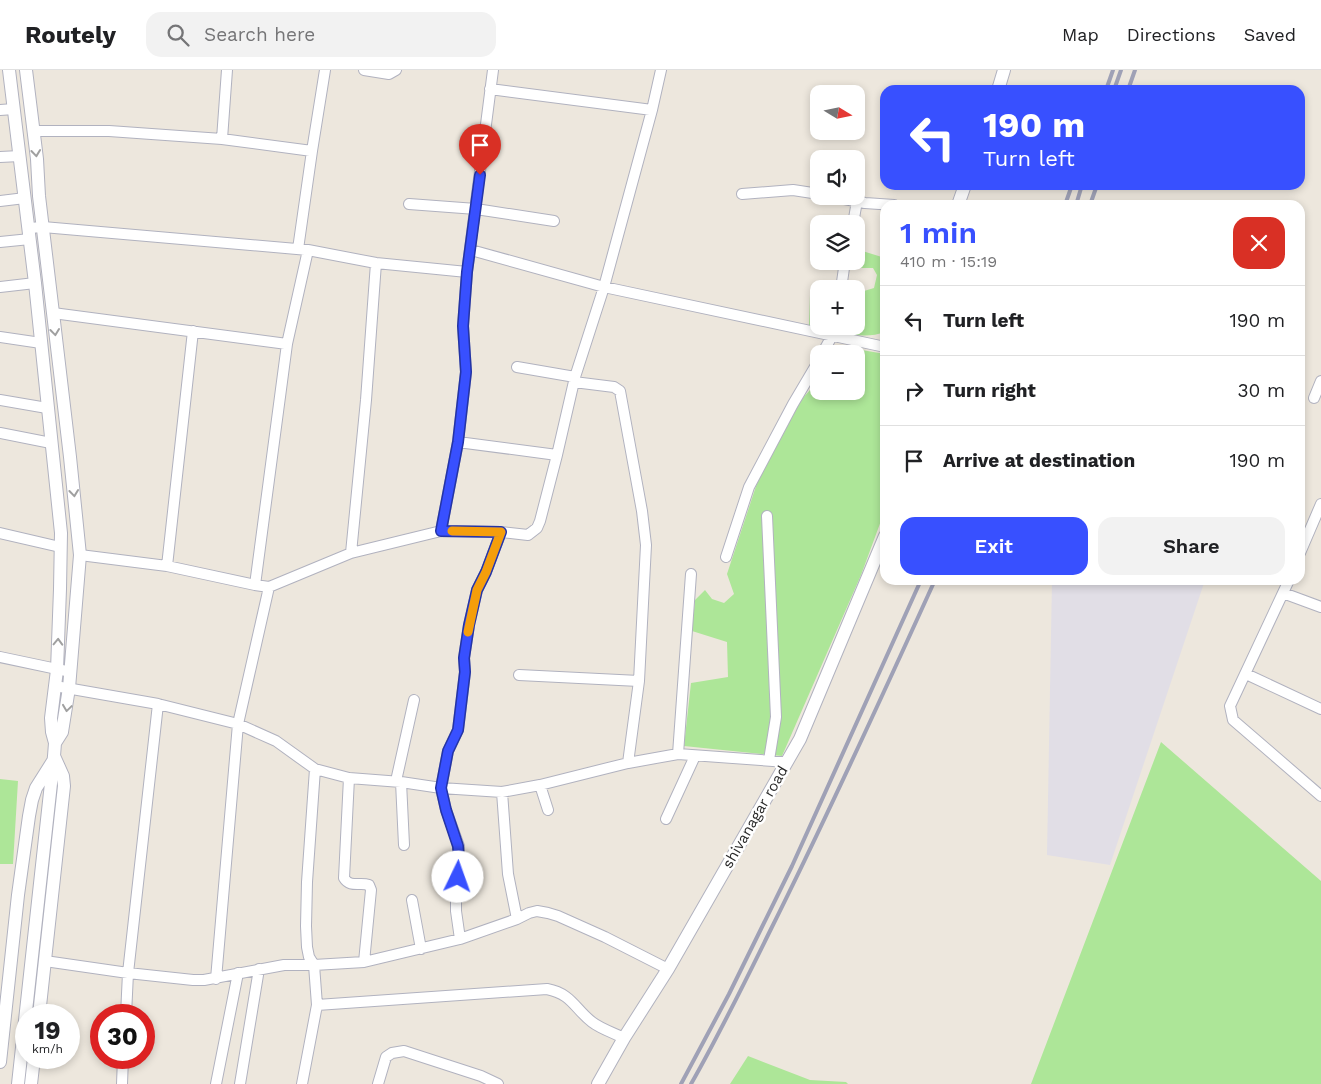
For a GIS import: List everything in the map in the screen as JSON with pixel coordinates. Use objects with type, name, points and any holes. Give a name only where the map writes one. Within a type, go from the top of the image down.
[{"type":"street","points":[[9,70],[30,233],[60,533],[57,670],[51,718],[55,743],[54,758],[18,1084]]},
{"type":"street","points":[[26,70],[80,555],[69,688],[62,732],[55,743]]},
{"type":"street","points":[[222,139],[227,70]]},
{"type":"street","points":[[255,585],[287,344],[303,250],[312,151],[325,70]]},
{"type":"street","points":[[364,70],[389,74],[396,70]]},
{"type":"street","points":[[441,531],[458,442],[466,372],[463,326],[467,272],[493,70]]},
{"type":"street","points":[[80,555],[167,566],[269,587],[351,553],[441,531],[501,532],[528,535],[537,528],[557,455],[574,379],[604,287],[661,70]]},
{"type":"street","points":[[999,85],[1003,70]]},
{"type":"street","points":[[490,88],[652,110]]},
{"type":"street","points":[[0,110],[14,109]]},
{"type":"street","points":[[33,131],[109,131],[222,139],[312,151]]},
{"type":"street","points":[[0,157],[20,156]]},
{"type":"street","points":[[742,194],[793,190],[810,193]]},
{"type":"street","points":[[0,201],[25,198]]},
{"type":"street","points":[[865,203],[880,204]]},
{"type":"street","points":[[409,204],[476,209],[554,221]]},
{"type":"street","points":[[0,242],[43,227],[303,250],[376,263],[467,272]]},
{"type":"street","points":[[471,250],[604,287],[810,327]]},
{"type":"street","points":[[351,553],[366,400],[376,263]]},
{"type":"street","points":[[0,286],[35,283]]},
{"type":"street","points":[[53,313],[287,344]]},
{"type":"street","points":[[167,566],[193,331]]},
{"type":"street","points":[[846,335],[880,345]]},
{"type":"street","points":[[0,337],[41,343]]},
{"type":"street","points":[[517,367],[618,388],[621,394],[641,503],[646,545],[638,682],[628,763]]},
{"type":"street","points":[[726,557],[749,487],[810,375]]},
{"type":"street","points":[[1314,398],[1321,381]]},
{"type":"street","points":[[0,400],[47,408]]},
{"type":"street","points":[[0,433],[51,443]]},
{"type":"street","points":[[458,442],[557,455]]},
{"type":"street","points":[[1305,542],[1321,504]]},
{"type":"street","points":[[767,516],[776,717],[769,760]]},
{"type":"street","points":[[460,939],[456,911],[459,863],[458,846],[441,788],[448,751],[458,730],[465,672],[464,658],[477,590],[501,532]]},
{"type":"street","points":[[0,533],[60,547]]},
{"type":"street","name":"shivanagar road","points":[[598,1084],[624,1038],[668,969],[800,739],[880,548]]},
{"type":"street","points":[[678,754],[691,574]]},
{"type":"street","points":[[1287,585],[1230,706],[1233,720],[1321,796]]},
{"type":"street","points":[[216,979],[238,724],[269,587]]},
{"type":"street","points":[[1283,593],[1321,606]]},
{"type":"street","points":[[0,657],[71,672]]},
{"type":"street","points":[[1246,674],[1321,709]]},
{"type":"street","points":[[519,675],[638,682]]},
{"type":"street","points":[[55,686],[158,704],[238,724],[276,741],[316,769],[350,778],[441,788],[502,792],[540,785],[628,763],[678,754],[787,762]]},
{"type":"street","points":[[404,845],[399,782],[414,700]]},
{"type":"street","points":[[127,1004],[128,973],[158,704]]},
{"type":"street","points":[[666,819],[695,756]]},
{"type":"street","points":[[40,1004],[64,786],[63,776],[54,758]]},
{"type":"street","points":[[0,1062],[18,895],[32,800],[54,758]]},
{"type":"street","points":[[302,1084],[316,1005],[314,965],[307,947],[306,926],[307,882],[316,769]]},
{"type":"street","points":[[350,778],[344,878],[351,884],[369,885],[371,890],[364,962]]},
{"type":"street","points":[[540,785],[548,810]]},
{"type":"street","points":[[502,792],[508,874],[517,919]]},
{"type":"street","points":[[412,900],[421,949]]},
{"type":"street","points":[[45,961],[193,980],[216,979],[284,965],[364,962],[460,939],[537,911],[548,912],[605,937],[668,969]]},
{"type":"street","points":[[240,1084],[259,969]]},
{"type":"street","points":[[216,1084],[238,973]]},
{"type":"street","points":[[316,1005],[547,989],[570,999],[583,1015],[595,1024],[624,1038]]},
{"type":"street","points":[[378,1084],[386,1058],[392,1053],[404,1051],[481,1076],[498,1084]]},
{"type":"street","points":[[32,1084],[33,1069]]},
{"type":"street","points":[[122,1084],[123,1069]]},
{"type":"shaded area","points":[[1052,585],[1203,585],[1110,865],[1047,855]]},
{"type":"green space","points":[[865,252],[880,256],[880,333],[865,335],[865,291],[874,288],[877,275],[873,268],[865,268]]},
{"type":"green space","points":[[865,351],[880,353],[880,524],[861,575],[782,756],[684,746],[691,683],[728,677],[727,642],[692,631],[695,600],[705,590],[712,599],[724,603],[734,594],[727,574],[760,474],[801,400],[810,390],[810,400],[865,400]]},
{"type":"green space","points":[[1161,742],[1321,881],[1321,1084],[1031,1084]]},
{"type":"green space","points":[[0,779],[18,781],[13,864],[0,864]]},
{"type":"green space","points":[[748,1056],[810,1080],[846,1082],[848,1084],[730,1084]]},
{"type":"railway","points":[[1108,85],[1113,70]]},
{"type":"railway","points":[[1116,85],[1121,70]]},
{"type":"railway","points":[[1130,85],[1135,70]]},
{"type":"railway","points":[[1067,200],[1070,190]]},
{"type":"railway","points":[[1078,200],[1080,190]]},
{"type":"railway","points":[[1092,200],[1095,190]]},
{"type":"railway","points":[[681,1084],[729,994],[792,866],[919,585]]},
{"type":"railway","points":[[691,1084],[731,1009],[812,846],[933,585]]},
{"type":"slow traffic","points":[[452,531],[501,532],[477,590],[468,632]]},
{"type":"route","points":[[458,877],[458,846],[441,788],[448,751],[458,730],[465,672],[464,658],[477,590],[501,532],[441,531],[458,442],[466,372],[463,326],[467,272],[480,175]]}]
